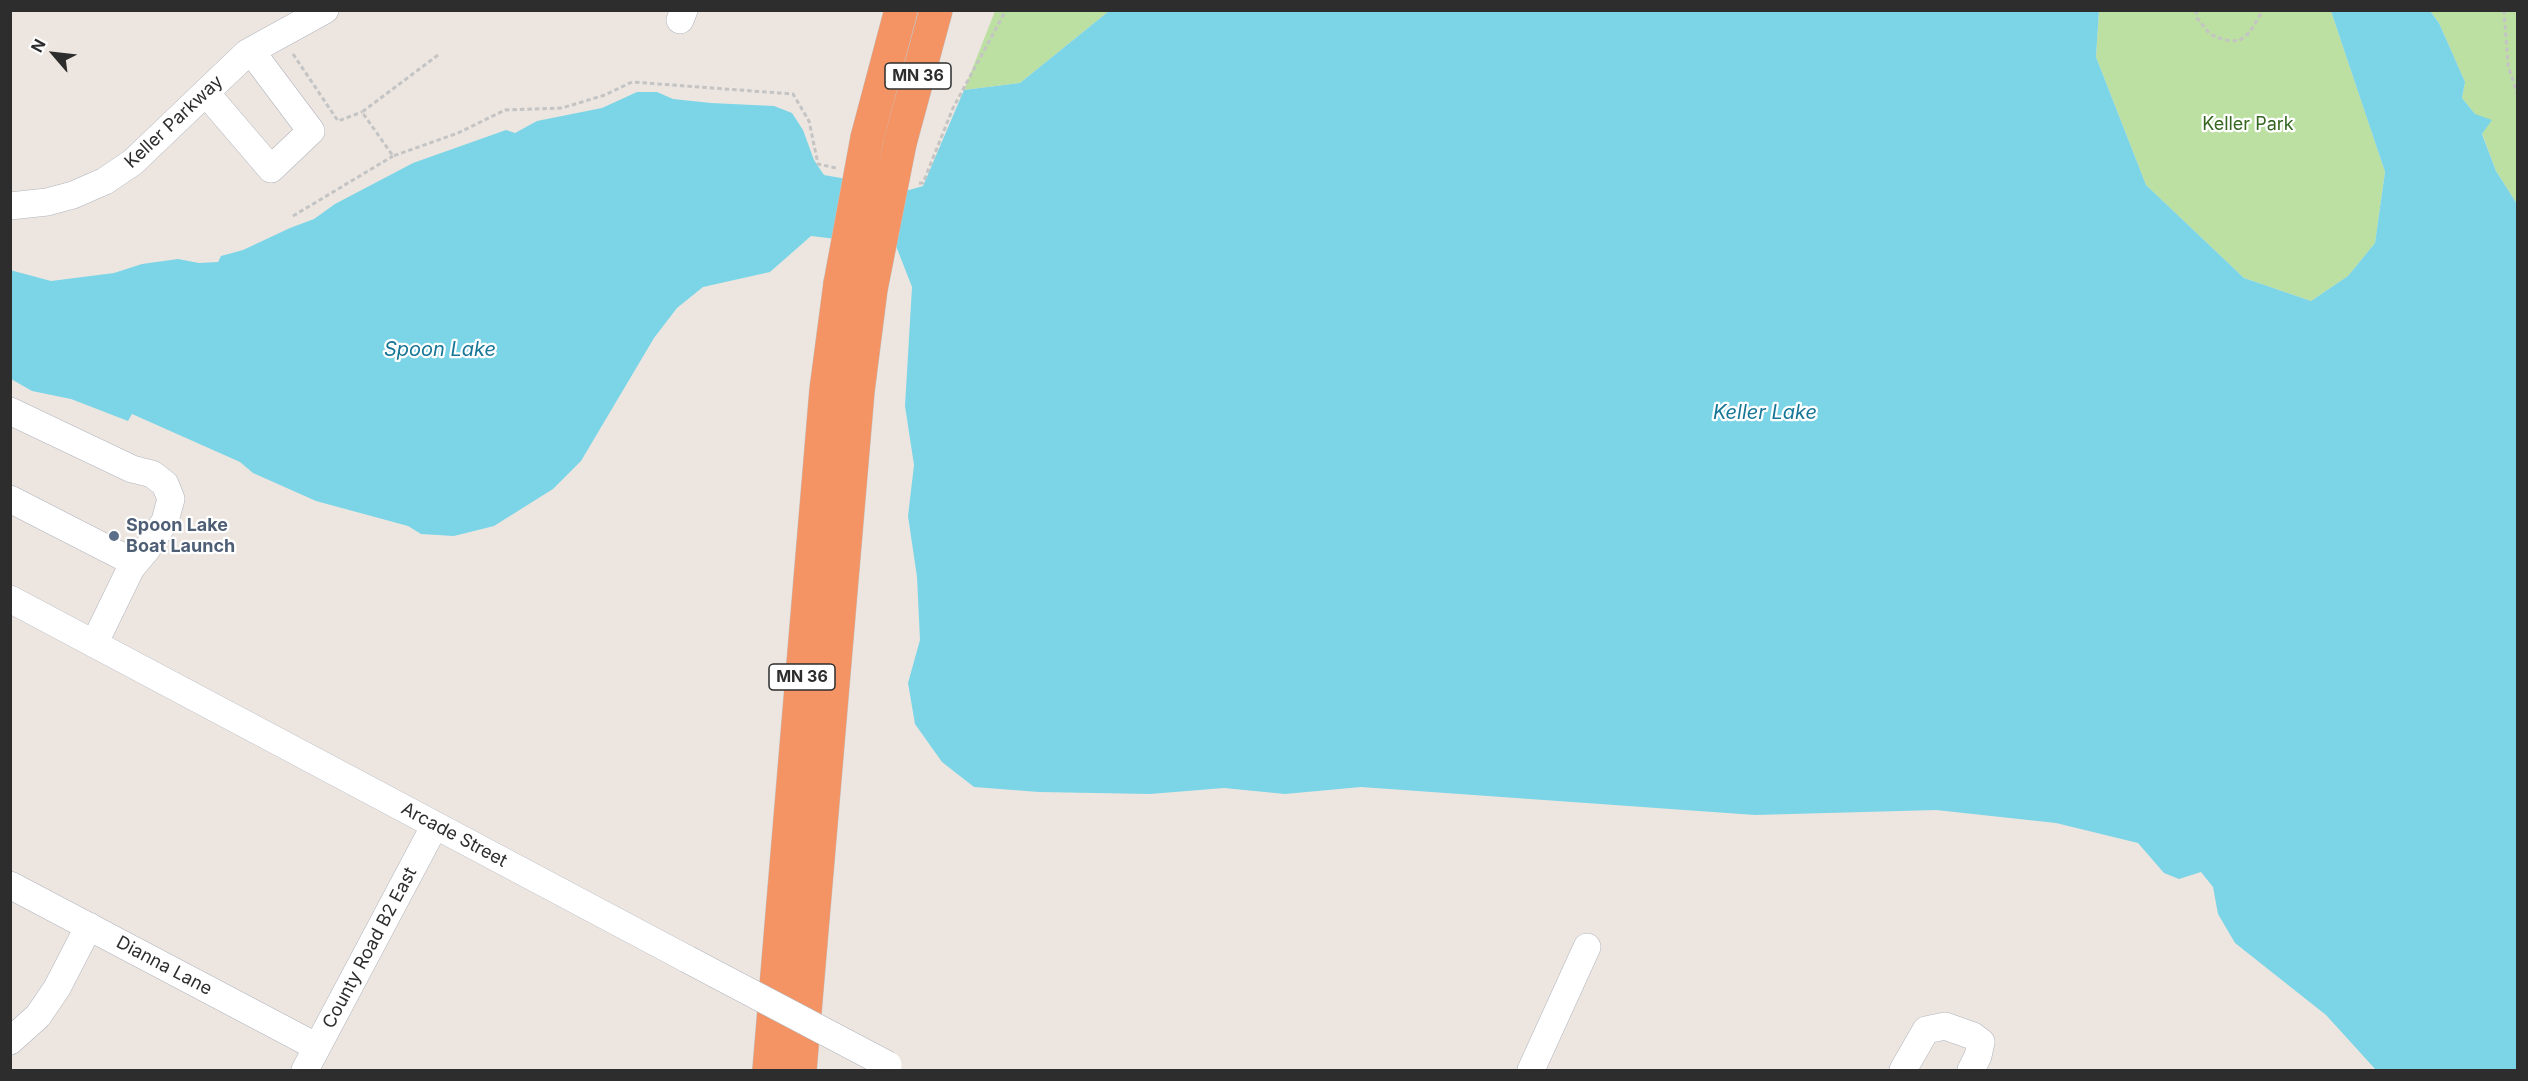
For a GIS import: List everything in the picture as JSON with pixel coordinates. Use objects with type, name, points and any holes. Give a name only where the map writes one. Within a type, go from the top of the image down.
[{"type":"highway","name":"MN 36","points":[[768,1071],[826,390],[840,284],[867,138],[901,10]]},
{"type":"highway","name":"MN 36","points":[[800,1071],[858,392],[872,289],[900,143],[936,10]]},
{"type":"street","name":"Keller Parkway","points":[[10,206],[47,202],[73,195],[105,181],[133,162],[251,51],[325,10]]},
{"type":"street","points":[[206,93],[271,169],[311,131],[251,51]]},
{"type":"street","points":[[10,411],[132,469],[152,474],[165,484],[171,499],[165,521],[135,564],[94,644]]},
{"type":"street","points":[[10,499],[135,564]]},
{"type":"street","name":"Arcade Street","points":[[10,599],[892,1068]]},
{"type":"street","name":"County Road B2 East","points":[[311,1059],[435,825]]},
{"type":"street","name":"Dianna Lane","points":[[10,885],[89,926],[311,1059]]},
{"type":"street","points":[[10,1041],[38,1016],[57,988],[89,926]]},
{"type":"street","points":[[1531,1071],[1587,947]]},
{"type":"street","points":[[1903,1071],[1926,1030],[1945,1026],[1973,1036],[1981,1042],[1971,1071]]},
{"type":"path","points":[[912,183],[923,183],[953,108],[1006,10]]},
{"type":"path","points":[[2196,10],[2197,18],[2210,34],[2224,40],[2239,41],[2250,32],[2263,10]]},
{"type":"path","points":[[2504,10],[2508,65],[2517,97]]},
{"type":"path","points":[[338,121],[362,112],[438,55]]},
{"type":"path","points":[[293,216],[393,156],[458,133],[505,110],[562,108],[605,95],[632,82],[793,94],[809,121],[818,164]]},
{"type":"path","points":[[362,112],[393,156]]},
{"type":"green space","points":[[995,11],[1109,11],[1020,83],[964,90]]},
{"type":"green space","name":"Keller Park","points":[[2099,11],[2331,11],[2385,172],[2375,243],[2348,276],[2311,301],[2244,278],[2146,185],[2096,57]]},
{"type":"green space","points":[[2430,11],[2517,11],[2517,204],[2496,171],[2475,114],[2462,98],[2465,82],[2439,23]]},
{"type":"water","name":"Keller Lake","points":[[2099,10],[2096,57],[2146,185],[2244,278],[2311,301],[2348,276],[2375,243],[2385,172],[2331,11],[2430,11],[2439,23],[2465,82],[2462,98],[2475,114],[2492,120],[2482,134],[2496,171],[2517,204],[2517,1070],[2376,1070],[2326,1015],[2235,943],[2218,914],[2213,887],[2201,872],[2179,879],[2164,873],[2138,843],[2056,823],[1936,810],[1755,815],[1361,787],[1285,794],[1224,788],[1150,794],[1039,792],[974,787],[942,762],[915,724],[908,683],[920,640],[917,577],[908,516],[914,465],[905,406],[912,287],[896,246],[811,236],[770,272],[703,287],[677,308],[654,338],[581,461],[553,489],[494,526],[454,536],[421,534],[408,526],[316,501],[253,473],[240,462],[132,414],[128,421],[71,399],[32,391],[11,379],[10,270],[51,281],[114,273],[142,264],[178,259],[199,263],[218,262],[221,256],[243,250],[314,219],[335,204],[413,163],[506,130],[515,133],[537,121],[602,108],[637,92],[657,92],[673,99],[711,103],[774,106],[792,113],[803,130],[814,160],[824,175],[909,190],[923,186],[964,90],[1020,83],[1109,11]]},
{"type":"place","name":"Spoon Lake Boat Launch","points":[[114,536]]},
{"type":"water label","name":"Spoon Lake","points":[[440,350]]}]
